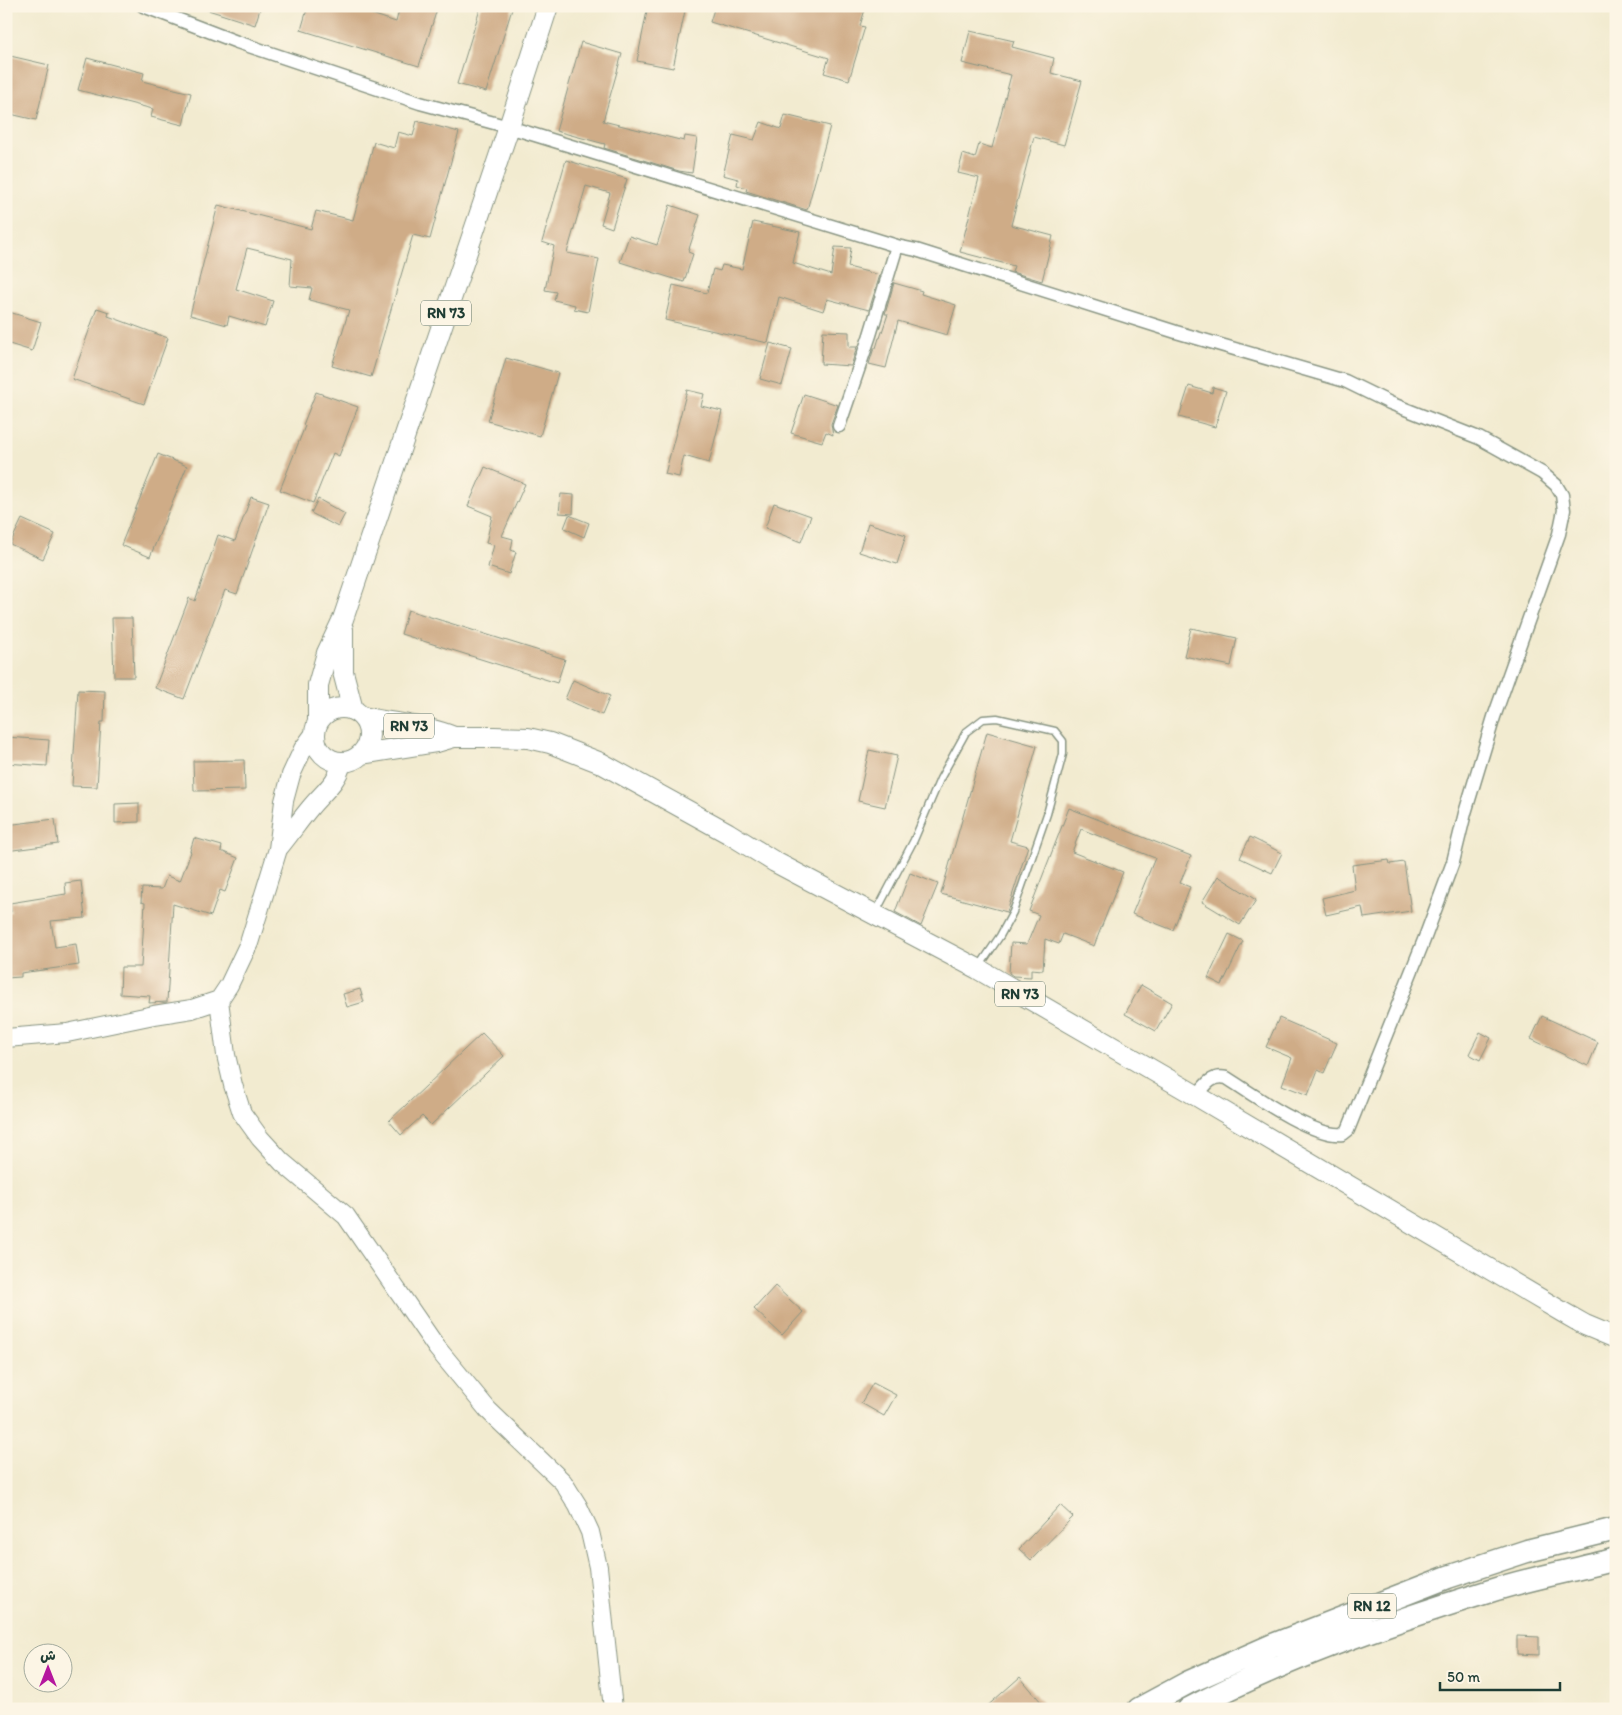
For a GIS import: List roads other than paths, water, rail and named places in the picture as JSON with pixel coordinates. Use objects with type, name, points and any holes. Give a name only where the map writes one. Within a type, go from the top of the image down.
[{"type":"highway","name":"RN 12","points":[[1139,1709],[1189,1682],[1273,1645],[1448,1577],[1527,1550],[1616,1529]]},
{"type":"highway","name":"RN 12","points":[[1189,1709],[1288,1662],[1354,1635],[1487,1592],[1612,1561]]},
{"type":"main road","name":"RN 73","points":[[316,728],[318,685],[327,653],[343,619],[548,6]]},
{"type":"main road","name":"RN 73","points":[[343,619],[343,672],[358,713],[398,724],[434,729],[454,737]]},
{"type":"main road","points":[[6,1038],[67,1033],[192,1009],[219,1000],[229,985],[249,943],[278,849],[284,801],[291,775],[322,715],[332,709],[344,708],[358,713],[368,725],[368,746],[362,754],[352,761],[331,760],[321,754],[316,745],[316,728]]},
{"type":"main road","name":"RN 73","points":[[362,754],[437,742],[454,737],[528,738],[550,743],[601,762],[728,833],[775,862],[978,969],[1564,1313],[1585,1325],[1616,1338]]},
{"type":"main road","points":[[278,849],[334,782],[342,762]]},
{"type":"main road","points":[[219,1000],[226,1056],[242,1113],[246,1119],[282,1162],[346,1216],[437,1348],[488,1410],[564,1482],[578,1506],[590,1532],[598,1566],[613,1709]]},
{"type":"street","points":[[144,6],[237,42],[402,97],[509,127],[897,246],[916,250],[1176,332],[1345,381],[1390,403],[1478,438],[1542,473],[1556,485],[1562,496],[1564,510],[1559,534],[1494,717],[1465,813],[1453,862],[1348,1130],[1343,1134],[1329,1135],[1306,1126],[1227,1078],[1221,1077],[1208,1082],[1197,1096]]},
{"type":"street","points":[[839,426],[870,335],[897,246]]},
{"type":"lane","points":[[875,916],[914,840],[940,779],[966,732],[983,719],[997,718],[1022,722],[1055,732],[1063,741],[1063,754],[1047,814],[1014,912],[978,969]]}]
